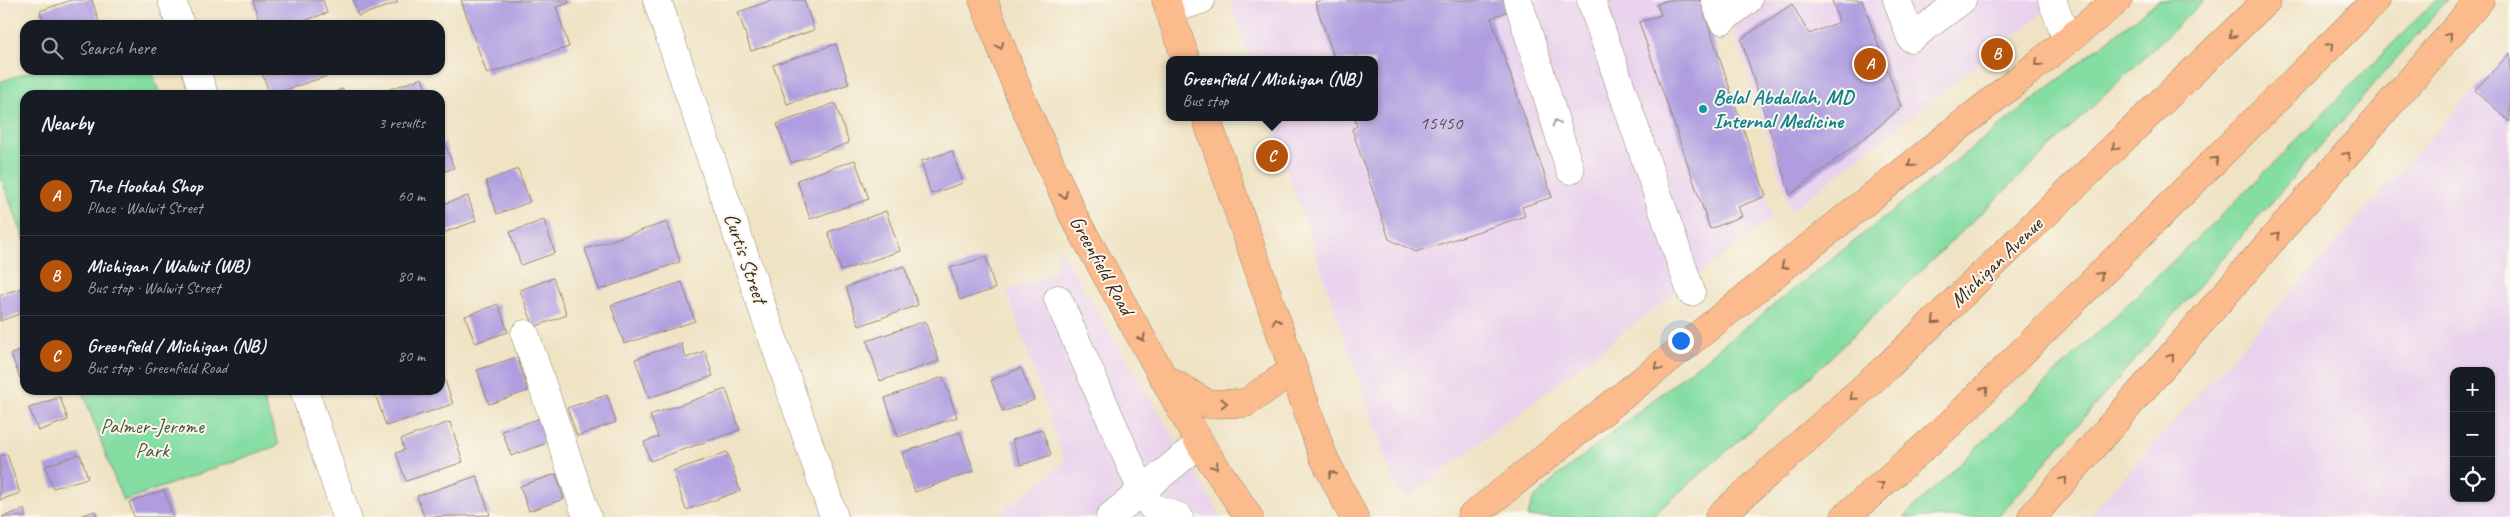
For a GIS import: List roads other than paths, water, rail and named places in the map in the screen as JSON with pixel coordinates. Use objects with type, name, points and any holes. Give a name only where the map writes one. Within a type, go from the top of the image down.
[{"type":"main road","name":"Greenfield Road","points":[[983,0],[1021,98],[1073,214],[1200,443],[1249,517]]},
{"type":"main road","points":[[1471,517],[1499,506],[2118,0]]},
{"type":"main road","name":"Michigan Avenue","points":[[1719,517],[1889,365],[2266,0]]},
{"type":"main road","points":[[1845,517],[1950,424],[2376,0]]},
{"type":"main road","points":[[2032,517],[2480,0]]},
{"type":"main road","points":[[1168,5],[1185,56]]},
{"type":"main road","points":[[1207,121],[1323,456],[1354,517]]},
{"type":"main road","points":[[1164,378],[1208,404],[1246,403],[1293,370]]},
{"type":"street","points":[[172,0],[178,20]]},
{"type":"street","name":"Curtis Street","points":[[657,0],[834,517]]},
{"type":"street","points":[[1168,5],[1201,0]]},
{"type":"street","points":[[1518,0],[1570,170]]},
{"type":"street","points":[[1591,0],[1691,292]]},
{"type":"street","points":[[1716,0],[1722,20],[1748,0]]},
{"type":"street","points":[[1897,0],[1911,38],[1962,0]]},
{"type":"street","points":[[2052,0],[2067,40]]},
{"type":"street","points":[[198,75],[202,90]]},
{"type":"street","points":[[1058,300],[1147,505],[1179,517]]},
{"type":"street","points":[[525,334],[587,517]]},
{"type":"street","points":[[306,395],[347,517]]},
{"type":"street","points":[[1110,517],[1147,505],[1200,443]]},
{"type":"place","name":"Michigan / Walwit (WB)","points":[[1997,54]]},
{"type":"place","name":"The Hookah Shop","points":[[1870,64]]},
{"type":"place","name":"Belal Abdallah, MD Internal Medicine","points":[[1703,109]]},
{"type":"place","name":"Greenfield / Michigan (NB)","points":[[1272,156]]},
{"type":"park label","name":"Palmer-Jerome Park","points":[[152,438]]}]
